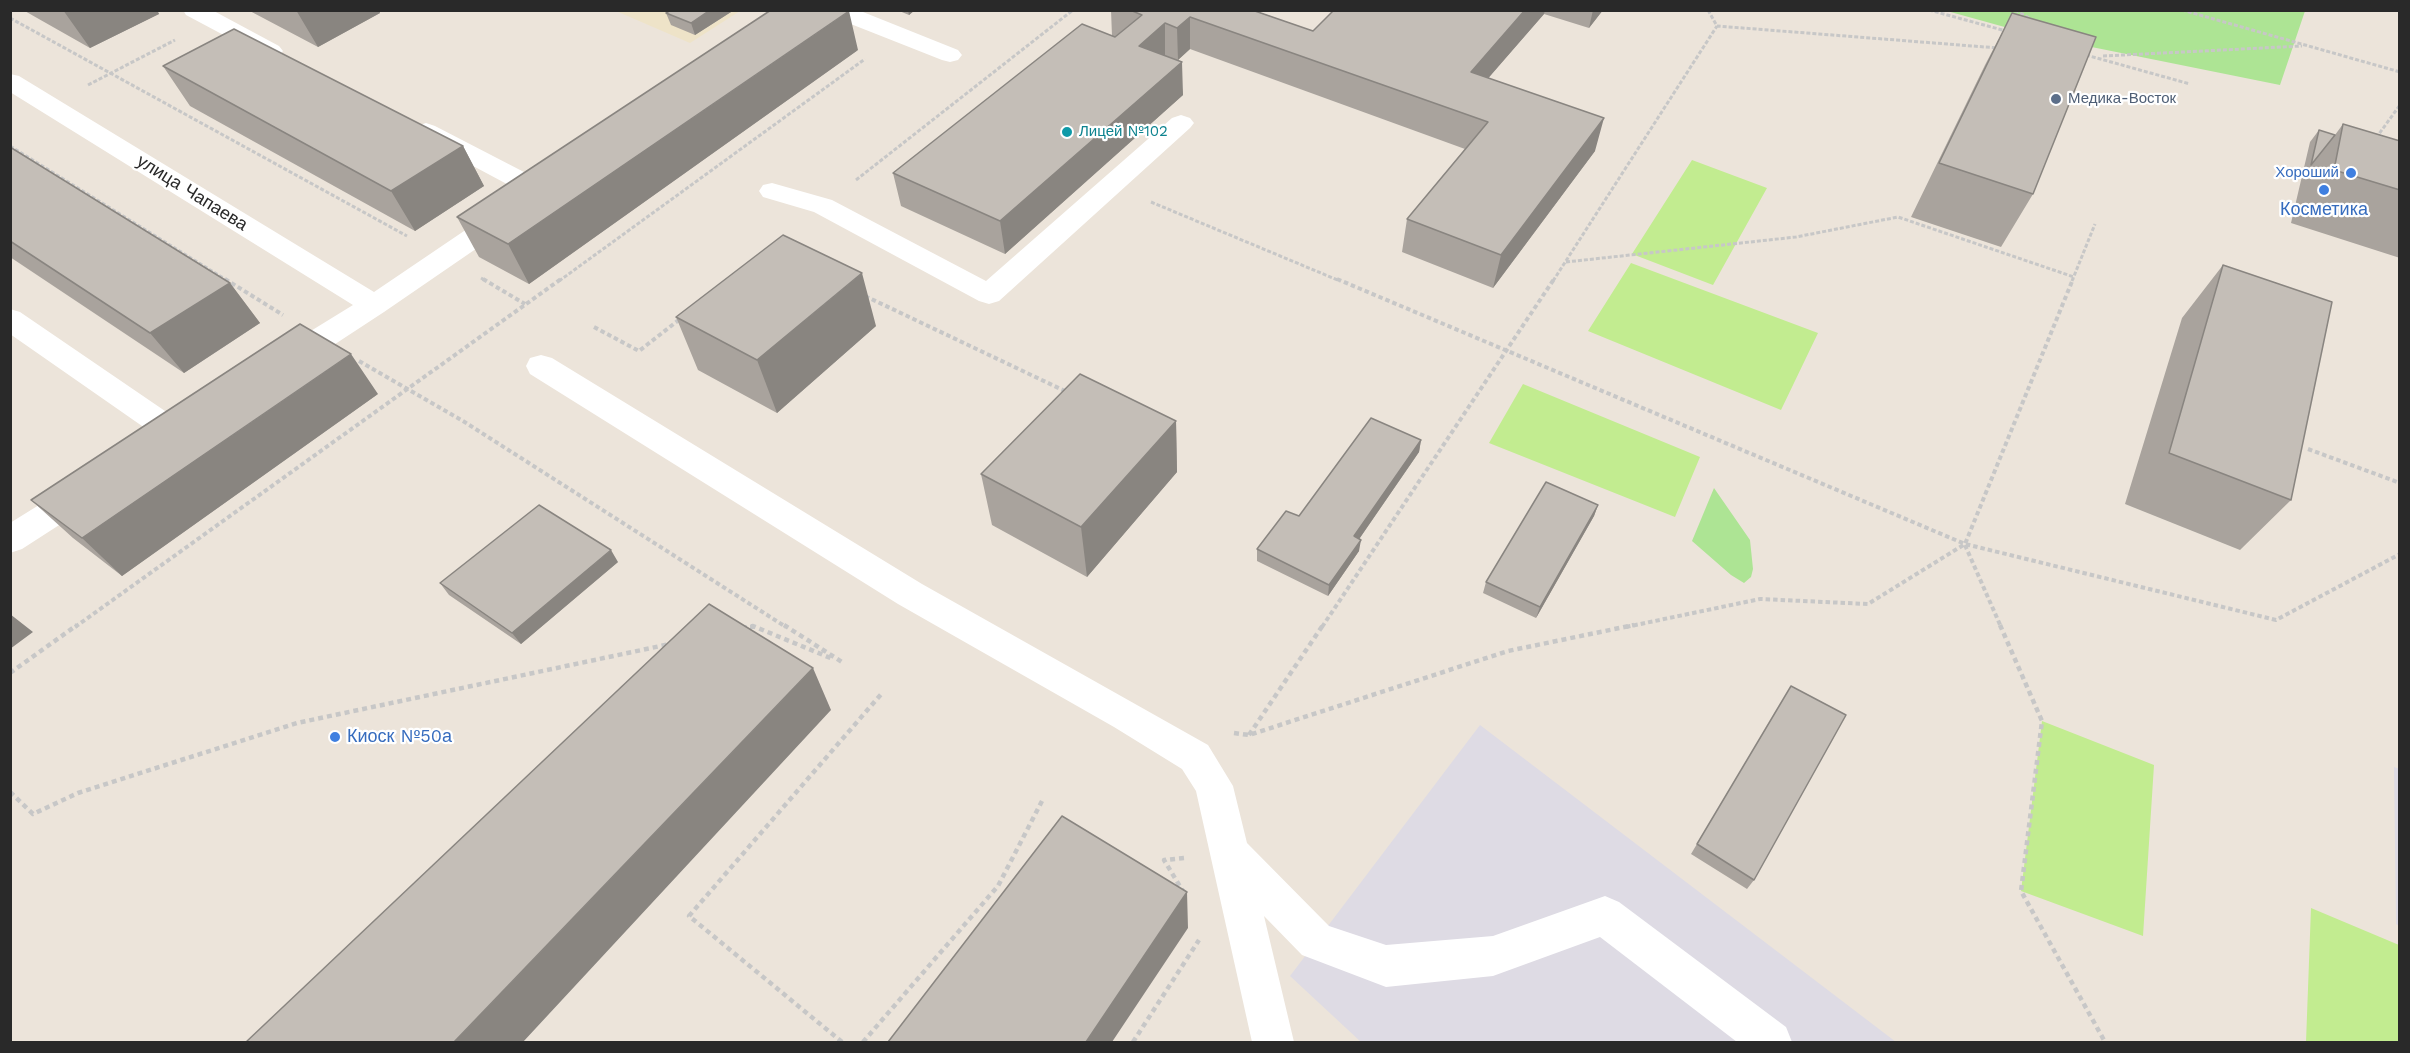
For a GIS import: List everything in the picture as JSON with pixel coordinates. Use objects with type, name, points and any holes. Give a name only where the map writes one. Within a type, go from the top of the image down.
[{"type":"street","points":[[836,10],[950,56]]},
{"type":"street","points":[[204,15],[287,59]]},
{"type":"street","name":"улица Чапаева","points":[[10,81],[374,305]]},
{"type":"street","points":[[263,376],[374,305],[551,185],[404,120]]},
{"type":"street","points":[[772,191],[823,206],[989,294],[1181,123]]},
{"type":"street","points":[[10,319],[176,434]]},
{"type":"street","points":[[541,366],[910,594],[1195,757],[1214,786],[1273,1042]]},
{"type":"street","points":[[10,540],[108,478]]},
{"type":"street","points":[[1230,853],[1316,941],[1386,966],[1493,956],[1605,916],[1771,1042]]},
{"type":"path","points":[[823,206],[1073,10]]},
{"type":"path","points":[[1702,10],[1709,12],[1717,26]]},
{"type":"path","points":[[1929,10],[2009,32]]},
{"type":"path","points":[[2015,10],[2036,22]]},
{"type":"path","points":[[2182,10],[2400,72]]},
{"type":"path","points":[[51,105],[110,74],[204,15]]},
{"type":"path","points":[[10,18],[525,304]]},
{"type":"path","points":[[1717,26],[2005,49]]},
{"type":"path","points":[[1249,735],[1508,350],[1717,26]]},
{"type":"path","points":[[10,673],[896,35]]},
{"type":"path","points":[[2089,51],[2099,57],[2306,46]]},
{"type":"path","points":[[2076,53],[2099,57],[2190,84]]},
{"type":"path","points":[[2375,139],[2400,105]]},
{"type":"path","points":[[10,146],[405,390],[463,421],[842,663],[753,626],[741,629]]},
{"type":"path","points":[[1111,186],[1508,350],[1965,544],[2276,620],[2400,554]]},
{"type":"path","points":[[1566,262],[1796,237],[1898,217],[2074,277]]},
{"type":"path","points":[[1227,732],[1249,735],[1508,651],[1760,599],[1868,604],[1965,544],[2096,224]]},
{"type":"path","points":[[865,296],[1075,395]]},
{"type":"path","points":[[594,327],[639,351],[685,316]]},
{"type":"path","points":[[2308,449],[2400,483]]},
{"type":"path","points":[[1965,544],[2042,721],[2021,891],[2105,1042]]},
{"type":"path","points":[[10,792],[33,814],[78,793],[297,723],[671,644]]},
{"type":"path","points":[[842,1042],[689,916],[883,692]]},
{"type":"path","points":[[863,1042],[998,886],[1042,801]]},
{"type":"path","points":[[1164,860],[1188,900]]},
{"type":"path","points":[[1133,1042],[1206,930]]},
{"type":"shaded area","points":[[616,11],[740,11],[690,43]]},
{"type":"shaded area","points":[[1480,725],[1896,1042],[1361,1042],[1290,976]]},
{"type":"shaded area","points":[[2394,767],[2400,769],[2399,926],[2396,924]]},
{"type":"green space","points":[[1947,11],[2305,11],[2280,85],[2037,36]]},
{"type":"green space","points":[[1692,160],[1767,188],[1713,285],[1632,254]]},
{"type":"green space","points":[[1631,263],[1818,333],[1781,410],[1588,331]]},
{"type":"green space","points":[[1523,384],[1700,457],[1675,517],[1489,443]]},
{"type":"green space","points":[[1714,488],[1750,540],[1753,569],[1751,577],[1744,583],[1731,575],[1692,541]]},
{"type":"green space","points":[[2042,721],[2154,765],[2143,936],[2021,891]]},
{"type":"green space","points":[[2311,908],[2399,945],[2399,1042],[2306,1042]]},
{"type":"building","points":[[671,10],[710,10],[691,23],[666,13]]},
{"type":"building","points":[[771,10],[849,11],[508,244],[457,217]]},
{"type":"building","name":"Лицей №102","points":[[1130,10],[1252,10],[1313,31],[1334,10],[1525,10],[1471,72],[1604,118],[1501,255],[1407,219],[1488,122],[1190,17],[1177,28],[1165,23],[1139,46],[1182,62],[1000,221],[893,173],[1082,24],[1115,37],[1142,15]]},
{"type":"building","points":[[2012,13],[2096,37],[2033,194],[1939,163]]},
{"type":"building","points":[[234,29],[463,146],[391,191],[163,66]]},
{"type":"building","points":[[2343,124],[2400,141],[2400,190],[2334,170]]},
{"type":"building","points":[[2319,130],[2335,135],[2311,165]]},
{"type":"building","points":[[10,147],[230,283],[150,333],[10,241]]},
{"type":"building","points":[[783,235],[862,273],[757,360],[676,317]]},
{"type":"building","points":[[2223,265],[2332,302],[2291,500],[2169,453]]},
{"type":"building","points":[[300,324],[351,354],[82,538],[31,500]]},
{"type":"building","points":[[1080,374],[1176,421],[1081,527],[981,474]]},
{"type":"building","points":[[1371,418],[1421,440],[1354,536],[1361,540],[1329,585],[1257,549],[1286,511],[1299,516]]},
{"type":"building","points":[[1546,482],[1598,505],[1540,607],[1486,582]]},
{"type":"building","points":[[539,505],[611,550],[512,633],[440,583]]},
{"type":"building","points":[[709,604],[813,668],[454,1042],[246,1042]]},
{"type":"building","points":[[1791,686],[1846,715],[1754,880],[1697,844]]},
{"type":"building","points":[[1062,816],[1187,892],[1086,1042],[888,1042]]},
{"type":"place","name":"Медика-Восток","points":[[2056,99]]},
{"type":"place","name":"Лицей №102","points":[[1067,132]]},
{"type":"place","name":"Хороший","points":[[2351,173]]},
{"type":"place","name":"Косметика","points":[[2324,190]]},
{"type":"place","name":"Киоск №50а","points":[[335,737]]}]
